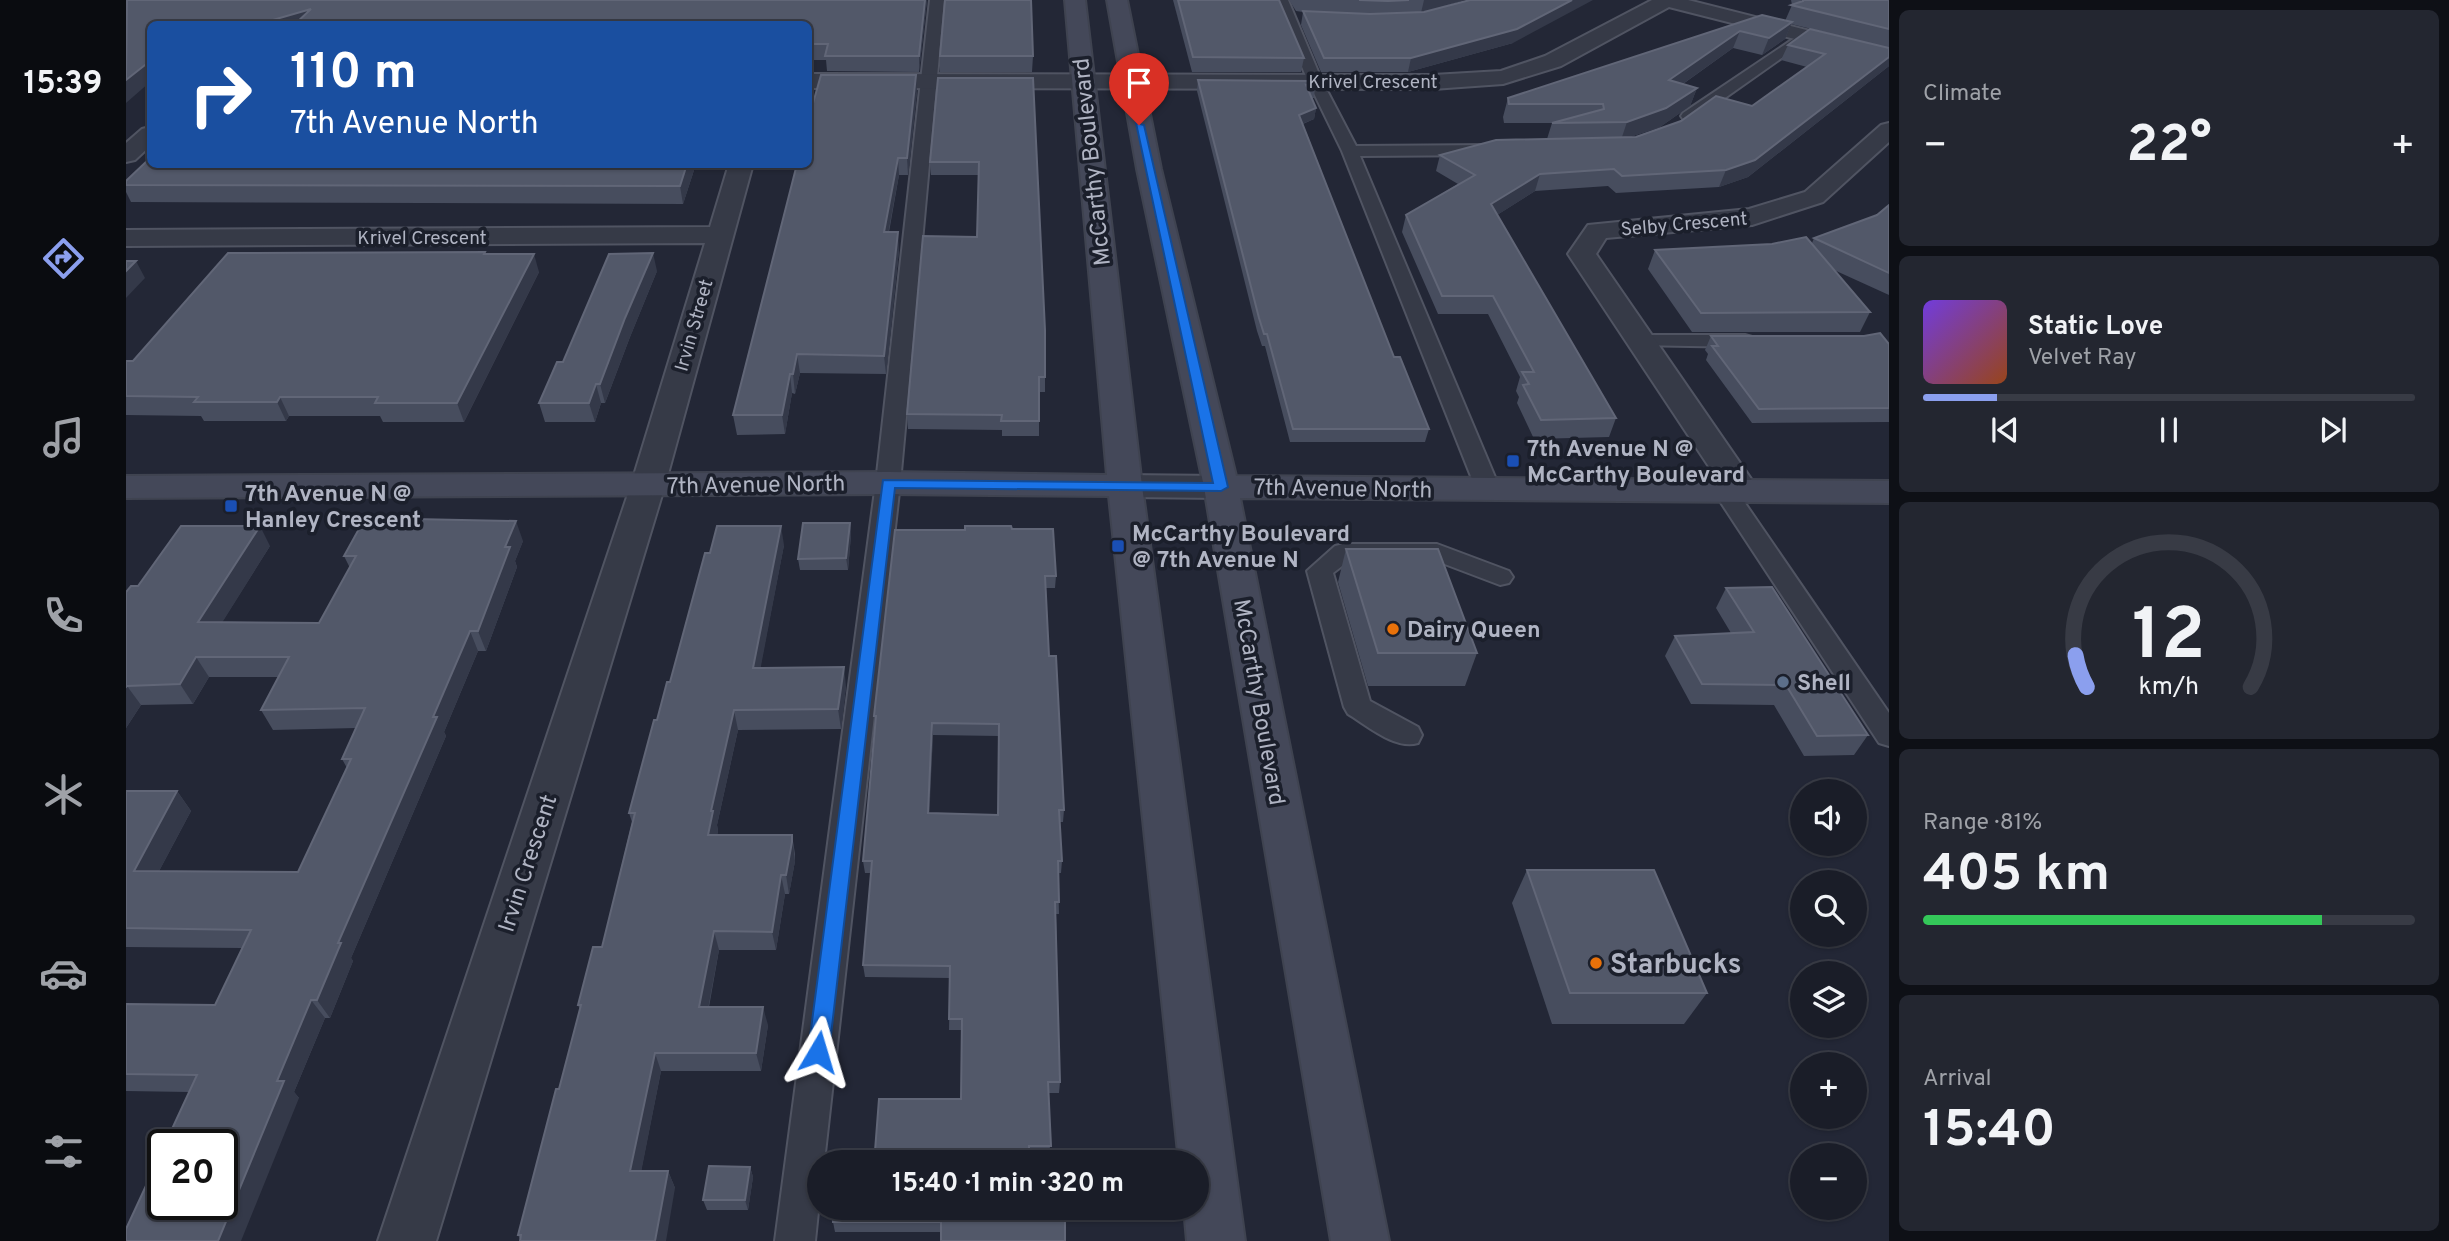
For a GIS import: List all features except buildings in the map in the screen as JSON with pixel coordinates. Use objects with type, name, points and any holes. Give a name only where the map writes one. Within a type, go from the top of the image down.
[{"type":"main road","name":"McCarthy Boulevard","points":[[1075,0],[1081,80],[1125,486],[1216,1241]]},
{"type":"main road","name":"McCarthy Boulevard","points":[[1117,0],[1130,80],[1221,487],[1360,1241]]},
{"type":"main road","name":"7th Avenue North","points":[[126,487],[888,483],[1125,486]]},
{"type":"main road","name":"7th Avenue North","points":[[1221,487],[1889,492]]},
{"type":"street","name":"Krivel Crescent","points":[[812,81],[1433,82],[1503,77],[1553,61],[1666,0]]},
{"type":"street","points":[[1666,0],[1889,57]]},
{"type":"street","name":"Selby Crescent","points":[[1735,492],[1641,341],[1582,254],[1597,231],[1752,217],[1814,197],[1889,130]]},
{"type":"street","points":[[126,155],[147,137]]},
{"type":"street","name":"Irvin Street","points":[[648,485],[740,168]]},
{"type":"street","name":"Krivel Crescent","points":[[126,238],[719,235]]},
{"type":"street","name":"Irvin Crescent","points":[[407,1241],[648,485]]},
{"type":"street","name":"7th Avenue North","points":[[1125,486],[1221,487]]},
{"type":"lane","points":[[795,1241],[888,483],[937,0]]},
{"type":"lane","points":[[1281,0],[1296,18],[1315,81],[1350,151],[1488,489]]},
{"type":"lane","points":[[1678,124],[1805,34]]},
{"type":"lane","points":[[1350,151],[1517,149]]},
{"type":"lane","points":[[1641,341],[1763,341]]},
{"type":"lane","points":[[1735,492],[1889,735]]},
{"type":"lane","points":[[1408,735],[1358,707],[1320,571],[1344,552],[1437,552],[1500,577]]},
{"type":"place","name":"7th Avenue N @ McCarthy Boulevard","points":[[1513,461]]},
{"type":"place","name":"7th Avenue N @ Hanley Crescent","points":[[231,506]]},
{"type":"place","name":"McCarthy Boulevard @ 7th Avenue N","points":[[1118,546]]},
{"type":"place","name":"Dairy Queen","points":[[1393,629]]},
{"type":"place","name":"Shell","points":[[1783,682]]},
{"type":"place","name":"Starbucks","points":[[1596,963]]},
{"type":"route","points":[[818,1052],[888,483],[1221,487],[1139,125]]}]
